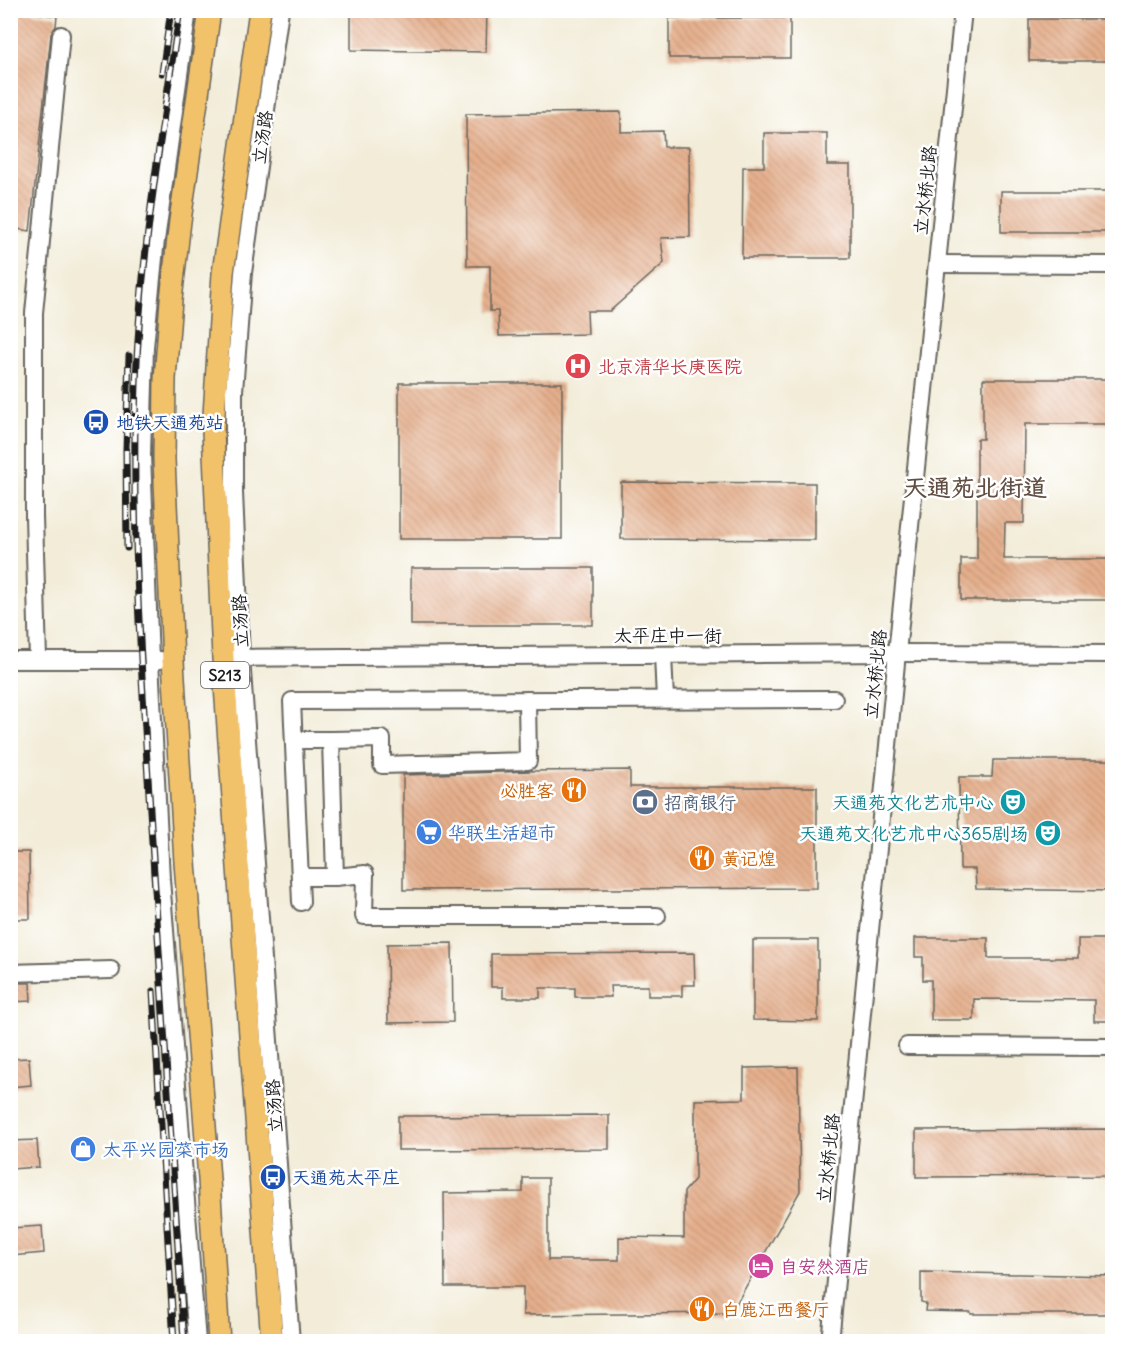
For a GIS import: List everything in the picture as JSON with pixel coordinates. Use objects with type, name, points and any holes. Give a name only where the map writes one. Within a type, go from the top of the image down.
[{"type":"main road","name":"S213","points":[[210,10],[180,220],[165,380],[164,459],[173,661],[219,1341]]},
{"type":"main road","name":"立汤路","points":[[260,10],[223,273],[213,431],[214,488],[232,658],[272,1341]]},
{"type":"street","points":[[188,10],[165,165],[145,347],[142,455],[150,660],[166,945],[197,1341]]},
{"type":"street","name":"立汤路","points":[[280,10],[243,273],[234,391],[232,658],[291,1341]]},
{"type":"street","name":"立水桥北路","points":[[830,1341],[963,10]]},
{"type":"street","points":[[38,660],[34,516],[34,313],[61,35]]},
{"type":"street","points":[[937,264],[1113,265]]},
{"type":"street","name":"太平庄中一街","points":[[232,658],[897,653],[1113,654]]},
{"type":"street","points":[[663,655],[665,699]]},
{"type":"street","points":[[10,660],[173,661]]},
{"type":"street","points":[[301,902],[292,701],[834,699]]},
{"type":"street","points":[[294,740],[382,739],[382,765],[528,761],[527,700]]},
{"type":"street","points":[[331,740],[335,877]]},
{"type":"street","points":[[300,878],[365,874],[364,916],[657,916]]},
{"type":"street","points":[[10,973],[111,970]]},
{"type":"street","points":[[907,1046],[1113,1047]]},
{"type":"building","points":[[10,10],[57,16],[56,26],[51,34],[30,231],[10,228]]},
{"type":"building","points":[[351,10],[487,10],[486,52],[351,50]]},
{"type":"building","points":[[669,18],[790,18],[790,58],[669,58]]},
{"type":"building","points":[[1029,19],[1113,19],[1113,61],[1029,61]]},
{"type":"building","name":"北京清华长庚医院","points":[[621,112],[621,132],[663,131],[664,147],[689,147],[690,237],[661,238],[664,263],[610,311],[587,311],[588,334],[499,336],[498,311],[490,311],[490,266],[467,266],[466,114]]},
{"type":"building","points":[[764,133],[827,133],[827,165],[850,165],[850,258],[742,258],[743,167],[764,167]]},
{"type":"building","points":[[1001,191],[1113,191],[1113,232],[1001,232]]},
{"type":"building","points":[[983,379],[1113,379],[1113,424],[1025,424],[1024,523],[1005,523],[1004,559],[1113,559],[1113,600],[961,600],[961,559],[977,559],[977,439],[983,439]]},
{"type":"building","points":[[399,383],[562,383],[562,539],[399,539]]},
{"type":"building","points":[[621,482],[815,483],[815,540],[621,539]]},
{"type":"building","points":[[411,568],[593,568],[593,625],[411,625]]},
{"type":"building","points":[[993,760],[1112,760],[1113,891],[976,889],[975,869],[960,869],[959,777],[992,777]]},
{"type":"building","points":[[630,770],[630,787],[817,787],[817,888],[403,890],[403,775]]},
{"type":"building","points":[[10,852],[29,852],[30,919],[10,919]]},
{"type":"building","points":[[915,938],[988,938],[988,958],[1078,958],[1078,939],[1113,939],[1113,1021],[1094,1021],[1094,1000],[974,999],[974,1020],[931,1020],[931,980],[923,980],[923,957],[915,957]]},
{"type":"building","points":[[753,940],[818,940],[818,1021],[753,1020]]},
{"type":"building","points":[[452,943],[453,1022],[388,1023],[387,944]]},
{"type":"building","points":[[694,953],[695,985],[682,985],[682,996],[648,996],[648,986],[610,986],[611,997],[575,997],[575,988],[540,988],[540,998],[503,998],[503,987],[491,987],[491,954]]},
{"type":"building","points":[[10,983],[30,983],[31,1001],[10,1002]]},
{"type":"building","points":[[29,1058],[31,1085],[10,1087],[10,1059]]},
{"type":"building","points":[[798,1067],[800,1191],[731,1313],[523,1315],[523,1287],[445,1287],[444,1193],[523,1192],[523,1178],[548,1178],[548,1260],[619,1260],[619,1237],[684,1238],[684,1192],[695,1179],[695,1100],[744,1099],[744,1068]]},
{"type":"building","points":[[609,1115],[609,1149],[398,1150],[398,1116]]},
{"type":"building","points":[[1113,1129],[1113,1176],[916,1177],[916,1130]]},
{"type":"building","points":[[37,1140],[39,1167],[10,1169],[10,1141]]},
{"type":"building","points":[[42,1226],[44,1253],[10,1256],[10,1228]]},
{"type":"building","points":[[921,1272],[1113,1276],[1113,1314],[971,1314],[971,1312],[925,1311],[926,1303],[921,1302]]},
{"type":"railway","points":[[162,73],[171,10]]},
{"type":"railway","points":[[180,10],[152,196],[142,289],[136,383],[135,494],[144,716],[184,1342]]},
{"type":"railway","points":[[127,548],[126,449],[129,356]]},
{"type":"railway","points":[[153,991],[174,1342]]},
{"type":"place","name":"北京清华长庚医院","points":[[578,366]]},
{"type":"place","name":"地铁天通苑站","points":[[96,422]]},
{"type":"place","name":"必胜客","points":[[574,790]]},
{"type":"place","name":"招商银行","points":[[645,802]]},
{"type":"place","name":"天通苑文化艺术中心","points":[[1013,802]]},
{"type":"place","name":"华联生活超市","points":[[429,832]]},
{"type":"place","name":"天通苑文化艺术中心365剧场","points":[[1048,833]]},
{"type":"place","name":"黄记煌","points":[[702,858]]},
{"type":"place","name":"太平兴园菜市场","points":[[83,1149]]},
{"type":"place","name":"天通苑太平庄","points":[[273,1177]]},
{"type":"place","name":"自安然酒店","points":[[761,1266]]},
{"type":"place","name":"白鹿江西餐厅","points":[[702,1309]]},
{"type":"district","name":"天通苑北街道","points":[[975,487]]}]
